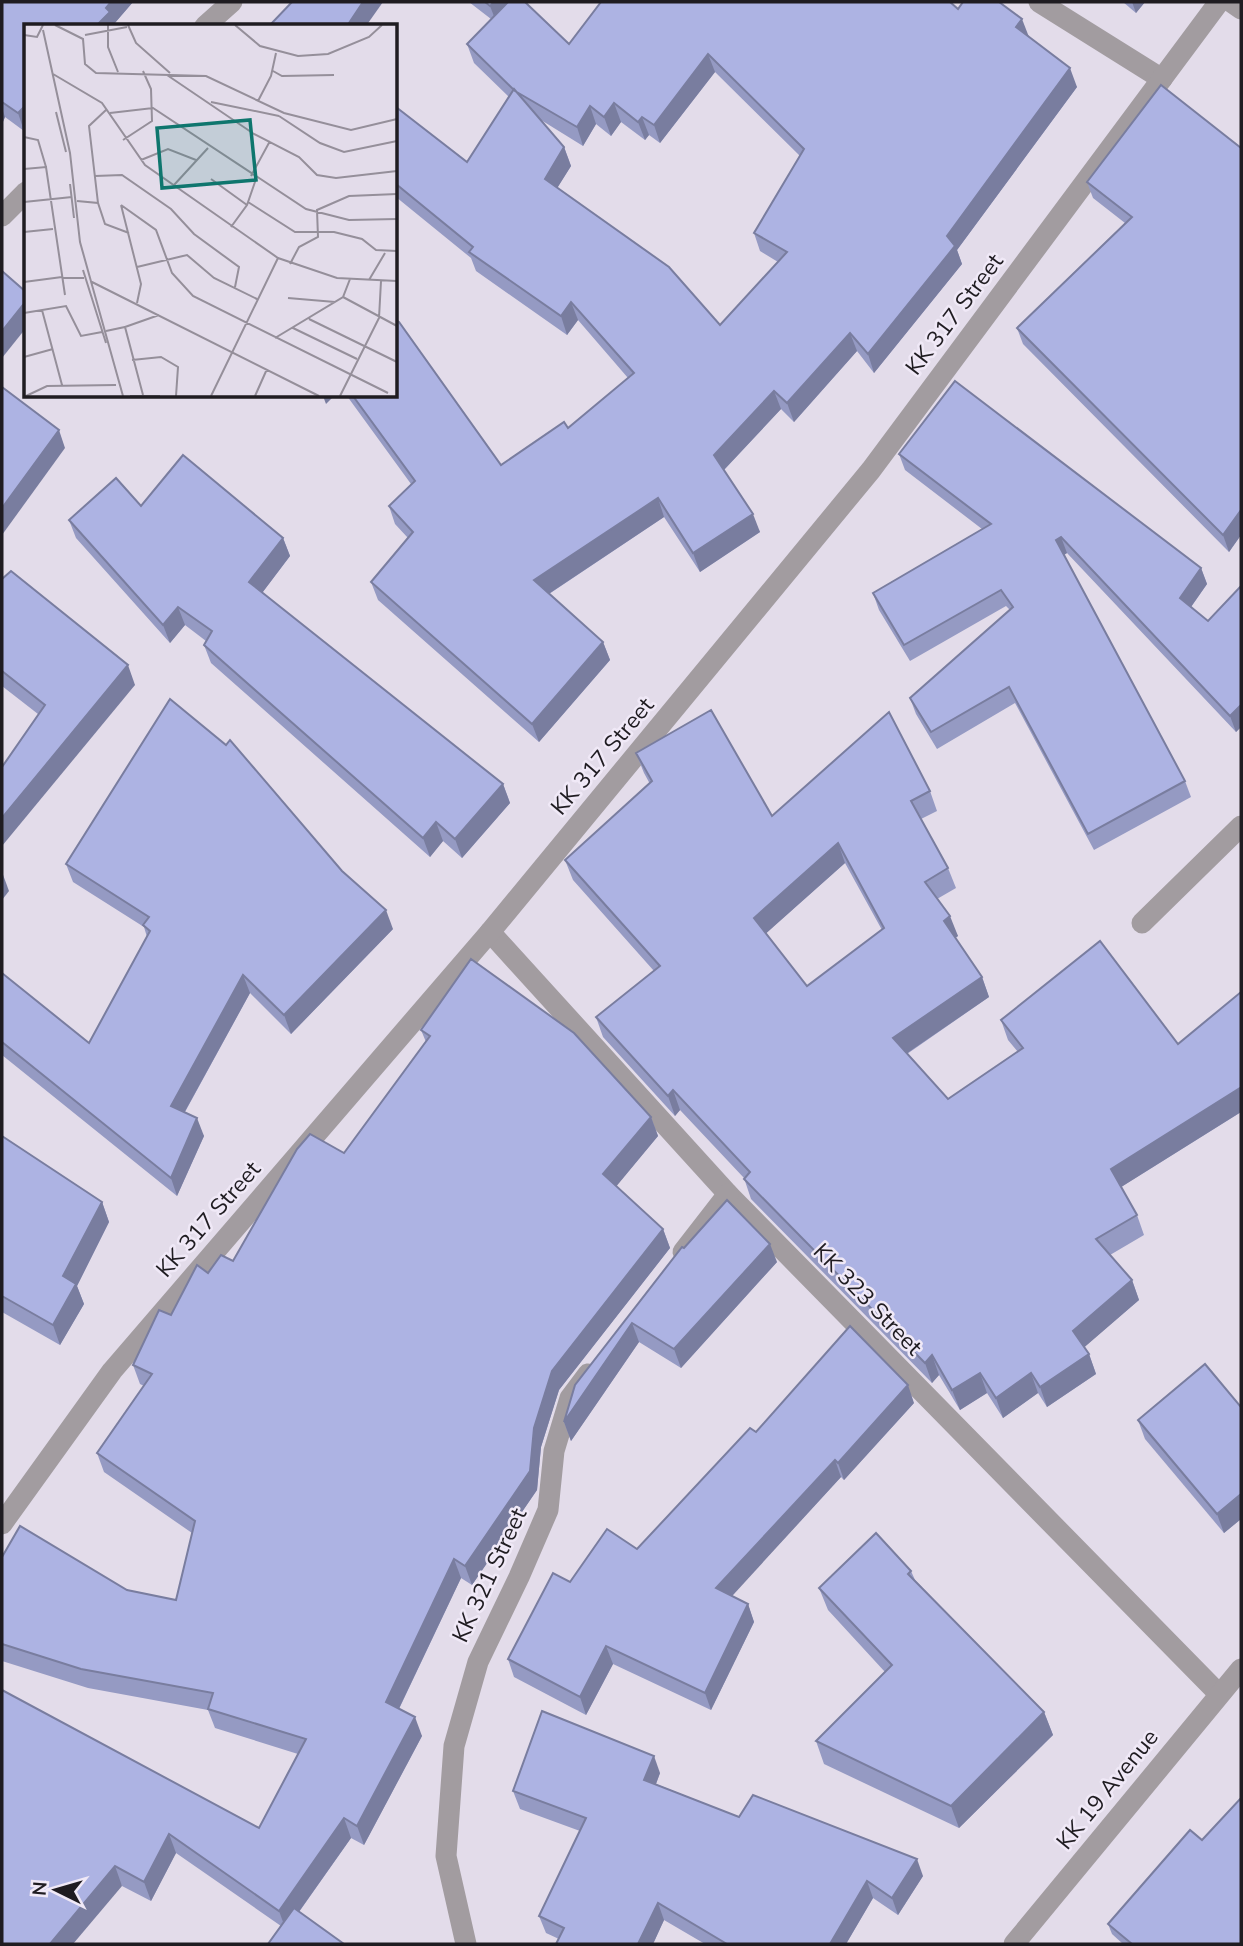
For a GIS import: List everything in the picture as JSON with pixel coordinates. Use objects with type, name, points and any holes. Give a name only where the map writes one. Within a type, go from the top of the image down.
[{"type":"street","points":[[207,24],[232,2]]},
{"type":"street","points":[[1039,2],[1162,79]]},
{"type":"street","name":"KK 317 Street","points":[[2,1524],[112,1371],[491,932],[871,470],[1219,2]]},
{"type":"street","points":[[1231,2],[1241,9]]},
{"type":"street","points":[[2,216],[24,194]]},
{"type":"street","points":[[1142,923],[1241,826]]},
{"type":"street","name":"KK 323 Street","points":[[491,932],[728,1194],[1219,1694]]},
{"type":"street","points":[[670,1269],[728,1194]]},
{"type":"street","name":"KK 321 Street","points":[[466,1944],[446,1856],[454,1746],[478,1662],[548,1510],[554,1451],[570,1398],[603,1355]]},
{"type":"street","name":"KK 19 Avenue","points":[[1014,1944],[1241,1669]]},
{"type":"building","points":[[2,2],[111,2],[106,8],[110,12],[98,24],[24,24],[24,107],[18,113],[2,102]]},
{"type":"building","points":[[292,2],[363,2],[348,24],[271,24]]},
{"type":"building","points":[[508,2],[525,2],[569,44],[601,2],[950,2],[958,9],[963,2],[999,2],[1022,19],[1016,27],[1070,68],[947,236],[955,246],[868,354],[850,333],[787,403],[774,391],[714,455],[753,514],[693,553],[658,498],[534,580],[603,642],[532,724],[371,582],[413,532],[389,506],[415,481],[354,397],[397,397],[397,321],[501,465],[564,422],[568,428],[634,373],[571,302],[561,316],[469,252],[473,247],[397,185],[397,108],[467,162],[514,90],[467,44]],"holes":[[[708,54],[804,149],[754,233],[787,252],[720,325],[669,267],[545,179],[564,147],[516,92],[577,127],[590,106],[604,117],[614,103],[638,122],[642,117],[654,125]]]},
{"type":"building","points":[[1161,85],[1241,148],[1241,510],[1223,535],[1017,328],[1132,217],[1087,182]]},
{"type":"building","points":[[2,271],[24,290],[24,304],[2,331]]},
{"type":"building","points":[[955,381],[1201,568],[1180,598],[1208,621],[1241,586],[1241,705],[1230,716],[1061,537],[1056,540],[1185,781],[1088,834],[1009,687],[931,732],[910,698],[1013,607],[1001,590],[904,645],[873,593],[991,524],[899,454]]},
{"type":"building","points":[[2,387],[59,430],[2,508]]},
{"type":"building","points":[[183,455],[283,538],[249,582],[503,784],[455,839],[436,822],[423,838],[204,645],[212,631],[178,607],[163,625],[69,520],[116,478],[141,506]]},
{"type":"building","points":[[11,571],[128,665],[2,818],[2,767],[45,705],[2,671],[2,579]]},
{"type":"building","points":[[170,699],[226,745],[230,740],[342,871],[386,910],[284,1015],[243,975],[171,1106],[197,1118],[171,1178],[2,1042],[2,973],[89,1043],[150,931],[143,925],[149,917],[66,864]]},
{"type":"building","points":[[711,710],[772,816],[889,712],[930,791],[911,801],[948,868],[925,882],[950,916],[944,921],[982,977],[893,1038],[948,1099],[1023,1048],[1001,1020],[1100,941],[1178,1044],[1241,992],[1241,1089],[1111,1169],[1137,1215],[1096,1239],[1132,1280],[1073,1331],[1089,1354],[1040,1387],[1031,1373],[996,1398],[980,1373],[952,1390],[932,1355],[925,1363],[744,1179],[750,1172],[673,1090],[668,1096],[596,1017],[660,966],[565,860],[652,781],[636,753]],"holes":[[[838,843],[884,928],[807,986],[754,918]]]},
{"type":"building","points":[[471,959],[574,1033],[651,1117],[603,1174],[663,1229],[552,1371],[534,1428],[530,1471],[465,1566],[454,1559],[386,1702],[415,1717],[357,1826],[344,1818],[279,1911],[169,1834],[144,1882],[115,1866],[50,1944],[2,1944],[2,1690],[259,1828],[306,1739],[208,1709],[213,1693],[81,1669],[2,1644],[2,1557],[20,1526],[127,1590],[176,1600],[195,1521],[97,1453],[152,1374],[133,1365],[159,1310],[171,1315],[197,1265],[208,1273],[221,1255],[233,1261],[297,1149],[310,1134],[344,1153],[430,1036],[421,1030]]},
{"type":"building","points":[[2,1136],[102,1202],[63,1276],[76,1284],[53,1325],[2,1296]]},
{"type":"building","points":[[727,1200],[770,1244],[674,1349],[632,1323],[564,1422],[575,1385],[682,1247],[684,1248]]},
{"type":"building","points":[[850,1326],[908,1385],[838,1463],[835,1460],[716,1588],[748,1604],[705,1693],[606,1646],[580,1697],[508,1659],[553,1573],[570,1582],[607,1529],[637,1549],[750,1428],[756,1432]]},
{"type":"building","points":[[1205,1364],[1241,1407],[1241,1494],[1217,1514],[1138,1420]]},
{"type":"building","points":[[876,1533],[911,1571],[908,1574],[1044,1712],[951,1806],[816,1741],[892,1665],[819,1588]]},
{"type":"building","points":[[542,1711],[654,1756],[644,1780],[739,1817],[753,1795],[917,1859],[892,1898],[867,1881],[830,1944],[727,1944],[658,1903],[638,1944],[556,1944],[564,1928],[539,1916],[586,1818],[513,1791]]},
{"type":"building","points":[[1241,1798],[1241,1944],[1132,1944],[1108,1924],[1190,1830],[1202,1840]]},
{"type":"building","points":[[294,1908],[344,1944],[268,1944]]}]
